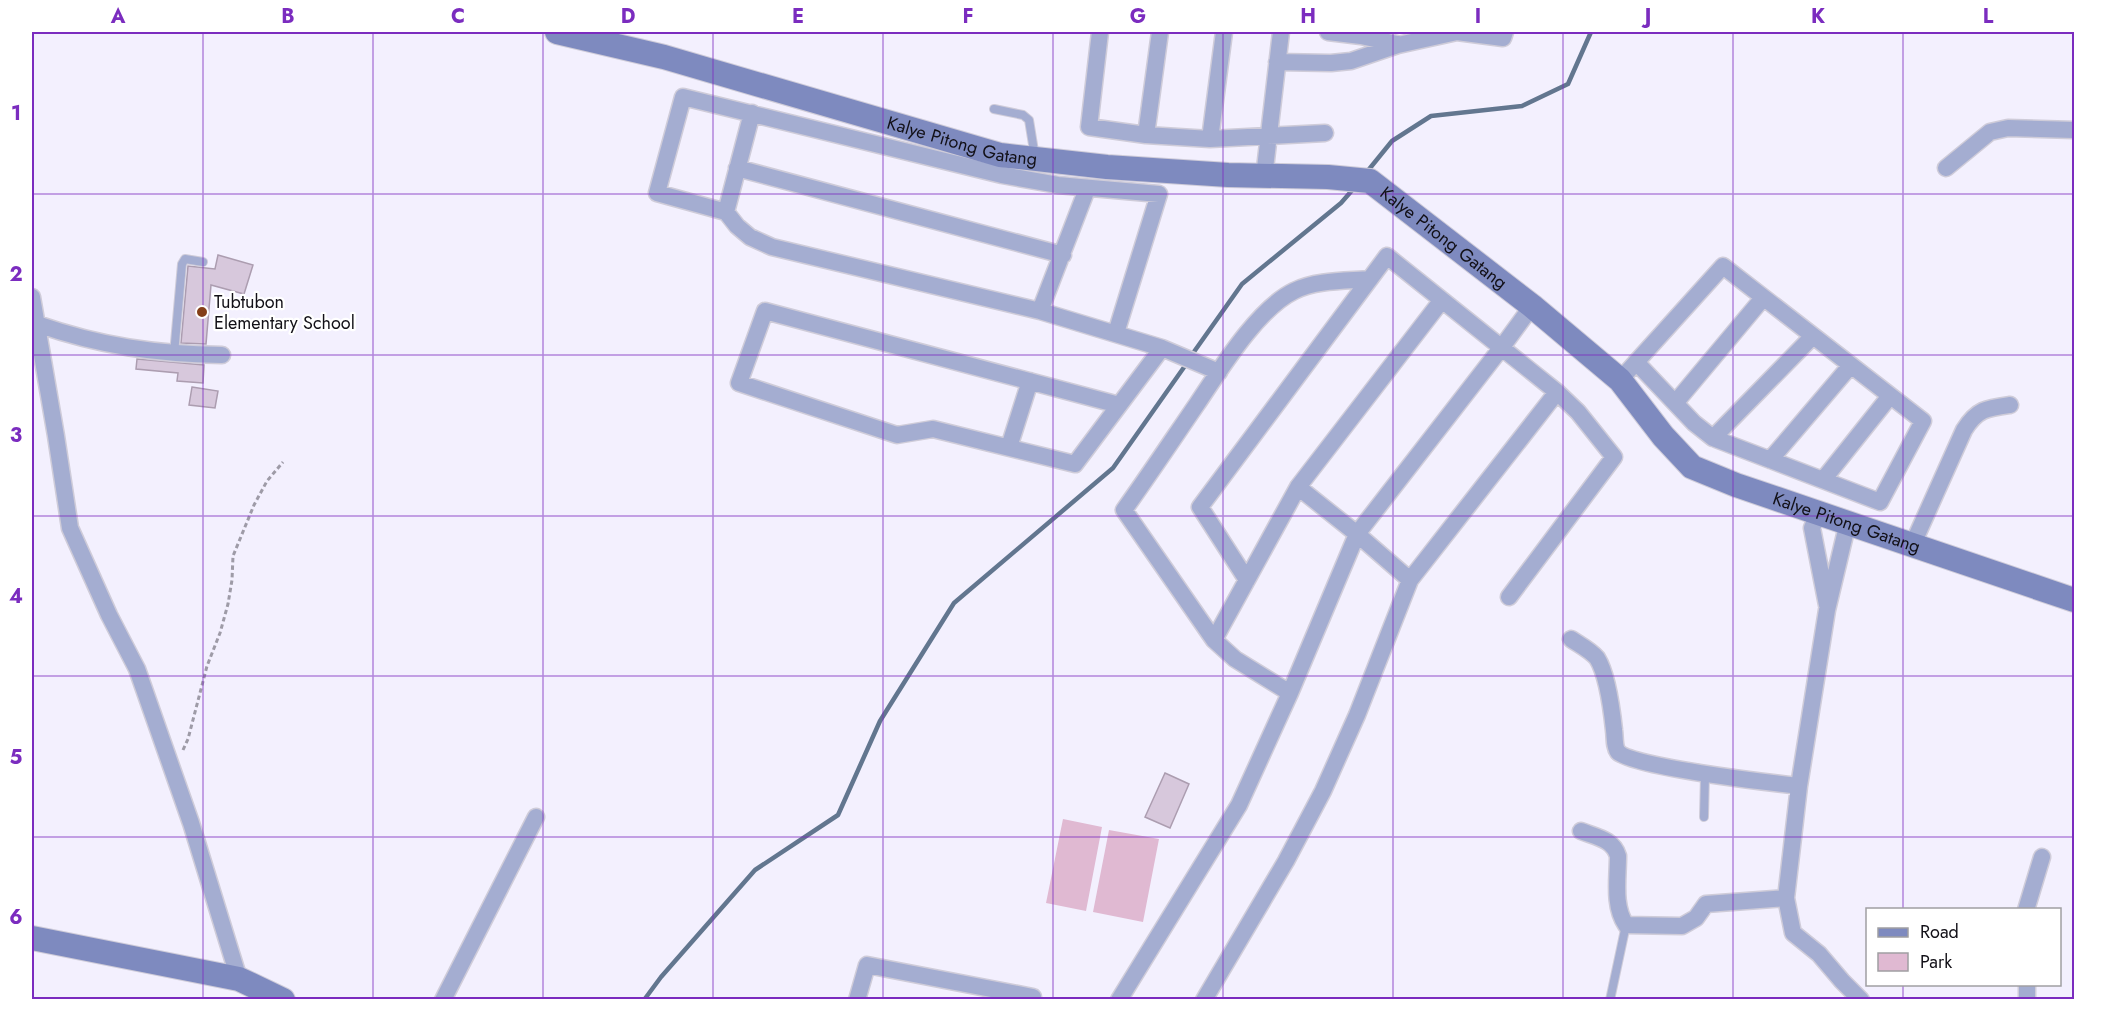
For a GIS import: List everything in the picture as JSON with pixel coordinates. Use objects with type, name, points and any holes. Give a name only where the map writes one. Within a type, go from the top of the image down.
[{"type":"street","name":"Kalye Pitong Gatang","points":[[557,32],[664,57],[1000,154],[1107,167],[1370,181],[1532,306],[1628,371],[1663,436],[1692,466],[1736,485],[2074,600]]},
{"type":"street","points":[[1100,32],[1089,127],[1146,135],[1210,139],[1325,132]]},
{"type":"street","points":[[1146,135],[1160,32]]},
{"type":"street","points":[[1210,139],[1224,32]]},
{"type":"street","points":[[1264,177],[1281,32]]},
{"type":"street","points":[[1328,32],[1361,36],[1398,45]]},
{"type":"street","points":[[1277,63],[1351,61],[1398,45],[1457,32],[1503,38],[1505,32]]},
{"type":"street","points":[[1116,333],[1159,195],[1088,189],[1002,175],[684,97],[657,193],[726,212],[750,237],[772,247],[1040,311],[1162,348],[1219,372]]},
{"type":"street","points":[[726,212],[752,113]]},
{"type":"street","points":[[1946,168],[1990,132],[2008,128],[2074,130]]},
{"type":"street","points":[[737,168],[1063,255]]},
{"type":"street","points":[[1040,311],[1088,189]]},
{"type":"street","points":[[1247,580],[1200,507],[1387,256],[1557,392],[1578,412],[1614,457],[1509,597]]},
{"type":"street","points":[[1723,266],[1764,298],[1923,421],[1880,502],[1713,438],[1694,423],[1676,402],[1628,371],[1723,266]]},
{"type":"street","points":[[1290,693],[1234,659],[1214,640],[1125,510],[1219,372],[1264,313],[1278,300],[1296,290],[1317,284],[1370,279]]},
{"type":"street","points":[[32,297],[34,324],[57,436],[70,528],[109,615],[137,669],[173,771],[239,979]]},
{"type":"street","points":[[1676,402],[1764,298]]},
{"type":"street","points":[[1214,640],[1298,487],[1442,300]]},
{"type":"street","points":[[1119,999],[1239,805],[1290,693],[1357,534],[1532,306]]},
{"type":"street","points":[[1119,405],[765,311],[740,383],[897,435],[933,429],[1076,464],[1162,348]]},
{"type":"street","points":[[34,324],[73,337],[120,347],[174,355],[222,356]]},
{"type":"street","points":[[1713,438],[1812,336]]},
{"type":"street","points":[[1770,460],[1851,365]]},
{"type":"street","points":[[1009,447],[1030,381]]},
{"type":"street","points":[[1204,999],[1286,861],[1323,791],[1357,715],[1410,580],[1557,392]]},
{"type":"street","points":[[1823,480],[1890,396]]},
{"type":"street","points":[[1912,546],[1964,429],[1973,415],[1988,408],[2010,405]]},
{"type":"street","points":[[1298,487],[1410,580]]},
{"type":"street","points":[[1827,610],[1812,528],[1815,521],[1838,518],[1827,610],[1799,786],[1786,898],[1793,933],[1819,954],[1861,999]]},
{"type":"street","points":[[1571,639],[1596,658],[1603,672],[1618,752],[1622,755],[1648,763],[1705,774],[1799,786]]},
{"type":"street","points":[[443,999],[536,817]]},
{"type":"street","points":[[1581,831],[1608,841],[1616,849],[1618,903],[1626,925],[1682,926],[1696,918],[1706,904],[1786,898]]},
{"type":"street","points":[[2026,908],[2042,857]]},
{"type":"street","points":[[32,938],[239,979],[283,999]]},
{"type":"street","points":[[857,999],[867,965],[1033,997],[1032,999]]},
{"type":"lane","points":[[994,109],[1023,115],[1029,120],[1036,160]]},
{"type":"lane","points":[[174,355],[182,264],[185,259],[203,262]]},
{"type":"lane","points":[[1704,817],[1705,774]]},
{"type":"lane","points":[[1610,999],[1626,925]]},
{"type":"path","points":[[173,771],[188,739],[207,666],[220,633],[232,580],[233,556],[238,541],[267,481],[283,462]]},
{"type":"green space","points":[[1063,819],[1102,827],[1086,911],[1046,903]]},
{"type":"green space","points":[[1109,830],[1159,839],[1143,922],[1093,912]]},
{"type":"building","points":[[218,255],[253,265],[244,294],[211,285],[206,344],[181,343],[188,266],[215,269]]},
{"type":"building","points":[[137,359],[204,365],[203,383],[177,381],[178,373],[136,369]]},
{"type":"building","points":[[192,387],[218,391],[215,408],[189,405]]},
{"type":"building","points":[[1165,773],[1189,784],[1170,828],[1145,817]]},
{"type":"waterway","points":[[1366,173],[1392,141],[1431,116],[1522,106],[1568,84],[1591,32]]},
{"type":"waterway","points":[[1191,356],[1242,284],[1341,203],[1355,187]]},
{"type":"waterway","points":[[644,1000],[661,977],[755,870],[838,815],[880,721],[954,603],[1113,468],[1187,363]]},
{"type":"place","name":"Tubtubon Elementary School","points":[[202,312]]}]
